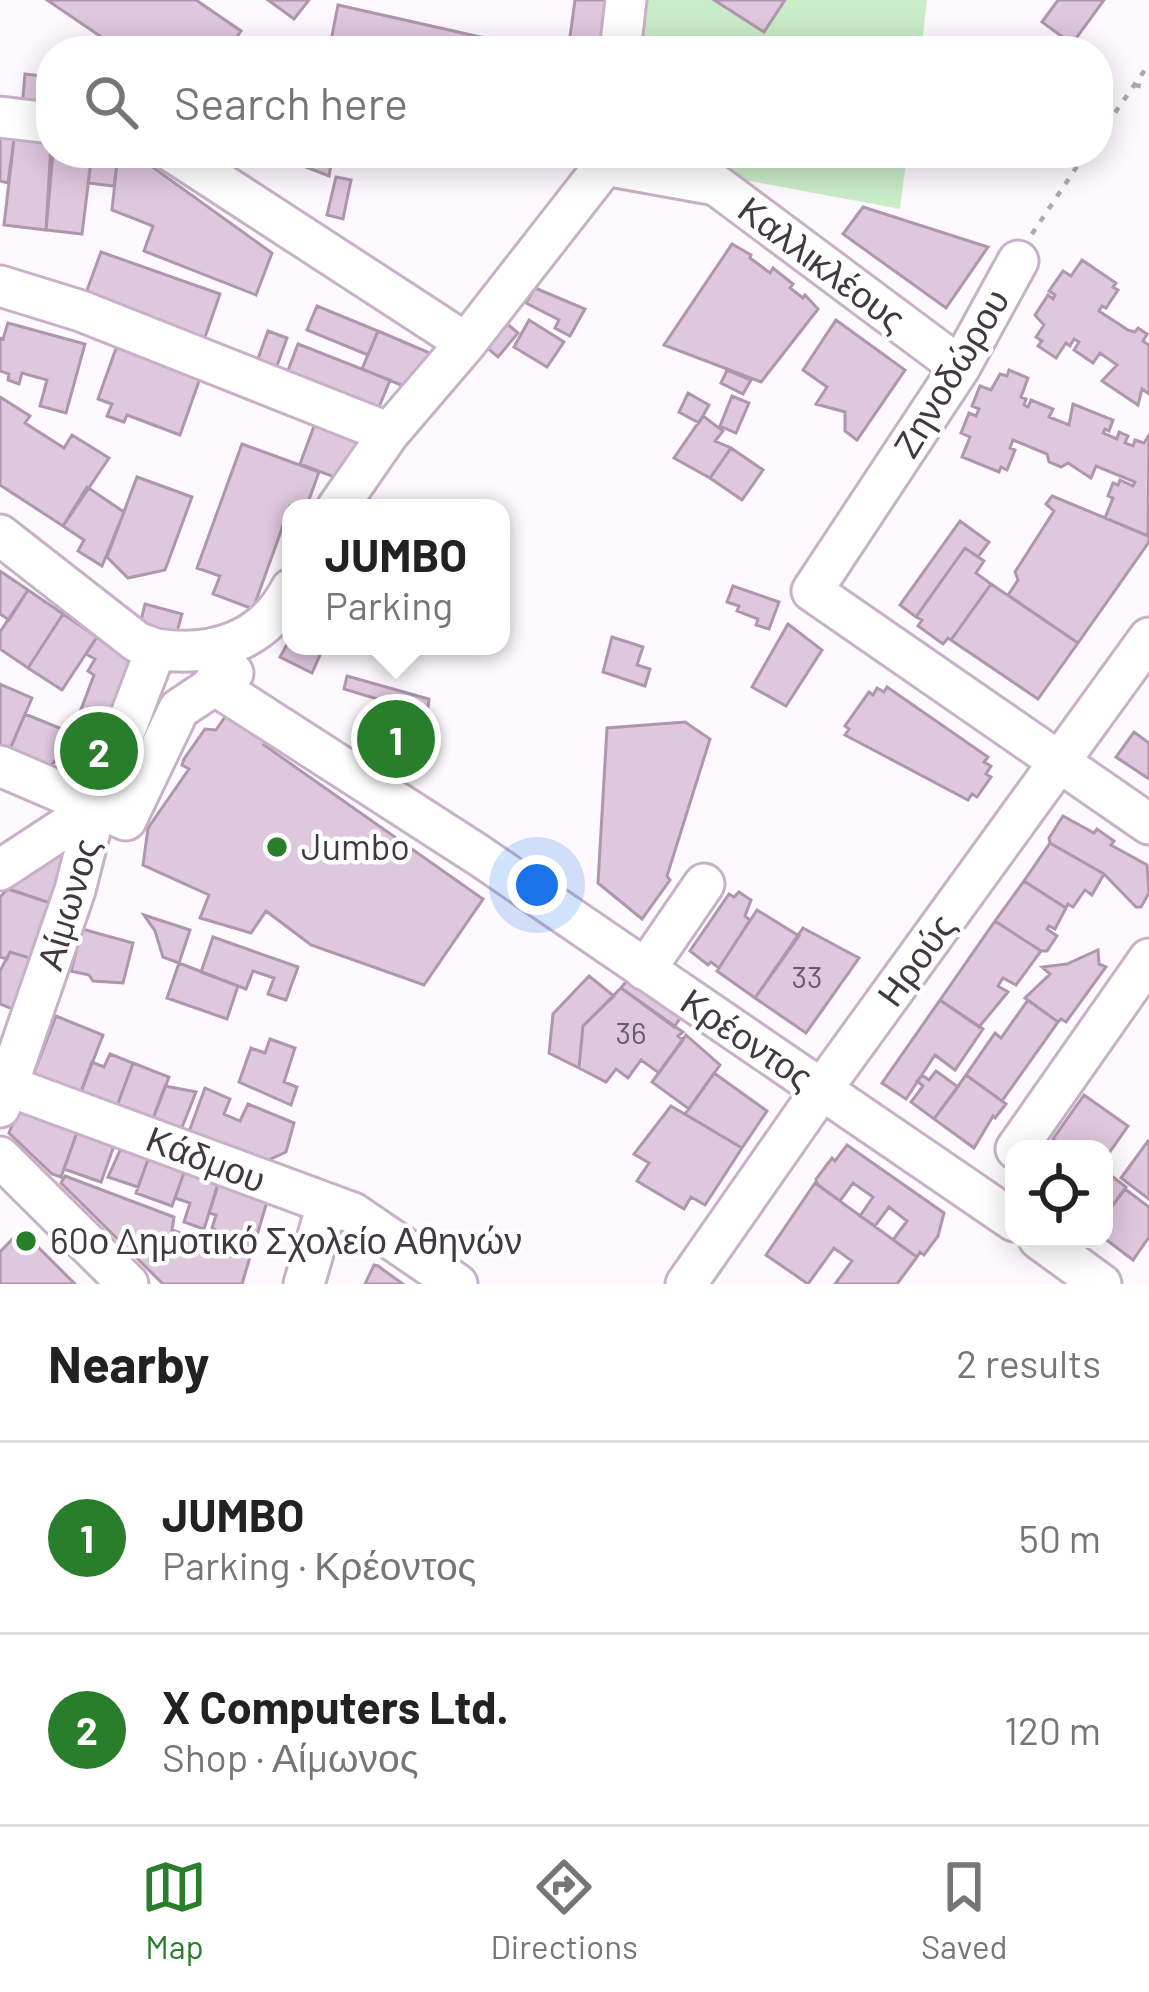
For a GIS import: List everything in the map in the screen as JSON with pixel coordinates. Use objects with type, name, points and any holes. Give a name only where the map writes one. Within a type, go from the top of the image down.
[{"type":"street","points":[[622,36],[626,0]]},
{"type":"street","points":[[0,117],[36,121]]},
{"type":"street","points":[[196,168],[466,343]]},
{"type":"street","points":[[343,499],[388,433],[466,343],[599,168]]},
{"type":"street","name":"Καλλικλέους","points":[[644,168],[716,185],[960,367]]},
{"type":"street","name":"Ζηνοδώρου","points":[[1018,261],[960,367],[812,591],[1059,762]]},
{"type":"street","points":[[0,286],[81,310],[388,433]]},
{"type":"street","points":[[0,535],[137,642],[181,653],[256,634]]},
{"type":"street","points":[[0,766],[126,820],[179,709],[235,672],[256,634],[282,607]]},
{"type":"street","name":"Ηρούς","points":[[686,1284],[1149,638]]},
{"type":"street","name":"Αίμωνος","points":[[4,1097],[97,807],[156,649]]},
{"type":"street","name":"Κρέοντος","points":[[213,684],[480,856],[998,1209]]},
{"type":"street","points":[[1059,762],[1149,824]]},
{"type":"street","points":[[0,870],[97,807]]},
{"type":"street","points":[[645,970],[704,884]]},
{"type":"street","points":[[1023,1140],[1149,959]]},
{"type":"street","name":"Κάδμου","points":[[4,1097],[353,1213],[457,1284]]},
{"type":"street","points":[[0,1157],[128,1284]]},
{"type":"street","points":[[304,1284],[327,1205]]},
{"type":"street","points":[[1051,1248],[1101,1284]]},
{"type":"path","points":[[1113,115],[1149,64]]},
{"type":"path","points":[[1135,85],[1149,88]]},
{"type":"path","name":"Ζηνοδώρου","points":[[1018,261],[1041,216],[1075,168]]},
{"type":"green space","points":[[632,0],[927,0],[923,36],[628,36]]},
{"type":"green space","points":[[681,168],[905,168],[900,209]]},
{"type":"building","points":[[47,0],[196,0],[241,31],[238,36],[100,36]]},
{"type":"building","points":[[268,0],[309,0],[294,19]]},
{"type":"building","points":[[575,0],[608,0],[603,36],[570,36]]},
{"type":"building","points":[[714,0],[785,0],[764,32]]},
{"type":"building","points":[[1058,0],[1104,0],[1078,36],[1061,36],[1042,22]]},
{"type":"building","points":[[338,5],[476,36],[332,36]]},
{"type":"building","points":[[25,74],[36,75],[36,110],[22,108]]},
{"type":"building","points":[[0,137],[14,139],[8,183],[0,181]]},
{"type":"building","points":[[14,139],[36,141],[36,168],[50,168],[46,230],[4,225]]},
{"type":"building","points":[[52,168],[90,168],[82,234],[46,230]]},
{"type":"building","points":[[90,168],[116,168],[114,186],[88,183]]},
{"type":"building","points":[[116,168],[154,168],[272,253],[256,295],[144,251],[153,226],[112,210]]},
{"type":"building","points":[[336,177],[351,180],[343,219],[327,215]]},
{"type":"building","points":[[863,207],[988,247],[946,308],[843,234]]},
{"type":"building","points":[[732,244],[770,273],[773,268],[818,309],[761,382],[664,345]]},
{"type":"building","points":[[101,252],[220,294],[203,343],[83,301]]},
{"type":"building","points":[[1082,260],[1116,283],[1113,287],[1118,290],[1099,311],[1128,330],[1138,328],[1147,334],[1143,341],[1149,345],[1149,394],[1142,389],[1138,405],[1102,381],[1117,365],[1100,353],[1093,363],[1074,350],[1079,342],[1074,339],[1056,358],[1038,346],[1042,341],[1036,337],[1044,325],[1035,315],[1048,295],[1053,299],[1049,291],[1063,271],[1071,276]]},
{"type":"building","points":[[535,288],[585,309],[570,336],[555,328],[559,320],[526,303]]},
{"type":"building","points":[[317,306],[378,331],[368,355],[307,330]]},
{"type":"building","points":[[529,320],[564,342],[547,367],[514,347]]},
{"type":"building","points":[[836,320],[905,370],[857,440],[845,431],[845,412],[816,404],[827,387],[803,370]]},
{"type":"building","points":[[505,322],[518,333],[498,357],[485,346]]},
{"type":"building","points":[[8,323],[85,344],[66,413],[40,406],[47,380],[22,373],[19,384],[0,371],[0,338]]},
{"type":"building","points":[[268,331],[287,338],[274,374],[255,367]]},
{"type":"building","points":[[378,331],[437,356],[408,388],[362,369]]},
{"type":"building","points":[[120,337],[204,367],[180,435],[127,415],[124,422],[107,416],[112,404],[98,399]]},
{"type":"building","points":[[298,344],[390,380],[375,417],[284,381]]},
{"type":"building","points":[[727,370],[751,380],[743,394],[721,383]]},
{"type":"building","points":[[1009,370],[1028,378],[1021,397],[1026,399],[1024,405],[1028,407],[1031,400],[1053,409],[1049,417],[1069,425],[1073,404],[1113,420],[1103,433],[1117,439],[1119,432],[1128,436],[1125,443],[1144,443],[1149,435],[1148,536],[1105,518],[1113,483],[1118,485],[1120,480],[1133,486],[1135,482],[1096,466],[1091,478],[1068,463],[1061,467],[1049,462],[1047,454],[1013,440],[1010,448],[1015,450],[1007,470],[1001,467],[999,472],[962,457],[970,437],[961,433],[969,413],[976,416],[979,409],[972,406],[980,386],[991,390],[1000,374],[1007,376]]},
{"type":"building","points":[[688,393],[709,405],[699,423],[679,412]]},
{"type":"building","points":[[732,396],[749,403],[736,433],[720,426]]},
{"type":"building","points":[[0,397],[30,416],[25,423],[64,448],[72,435],[109,458],[63,526],[0,485]]},
{"type":"building","points":[[703,416],[723,431],[715,441],[731,448],[710,478],[674,458]]},
{"type":"building","points":[[317,418],[368,437],[337,478],[300,464]]},
{"type":"building","points":[[242,444],[319,472],[309,499],[282,499],[282,528],[253,609],[213,594],[220,576],[197,568]]},
{"type":"building","points":[[731,448],[763,470],[742,500],[710,478]]},
{"type":"building","points":[[137,477],[192,497],[165,570],[128,578],[107,557]]},
{"type":"building","points":[[87,487],[124,512],[102,566],[78,551],[84,540],[63,526]]},
{"type":"building","points":[[1052,496],[1149,536],[1078,643],[1008,595],[1018,580],[1015,572],[1054,511],[1046,504]]},
{"type":"building","points":[[960,521],[989,542],[978,557],[965,548],[916,617],[900,605]]},
{"type":"building","points":[[965,548],[984,561],[976,573],[991,584],[951,640],[943,644],[918,626],[922,620],[916,617]]},
{"type":"building","points":[[0,571],[28,590],[9,620],[0,614]]},
{"type":"building","points":[[991,584],[1078,643],[1038,699],[951,640]]},
{"type":"building","points":[[733,586],[779,602],[769,629],[756,625],[758,619],[727,602]]},
{"type":"building","points":[[28,590],[63,614],[28,668],[0,649],[0,632]]},
{"type":"building","points":[[145,604],[182,614],[175,639],[139,629]]},
{"type":"building","points":[[63,614],[97,637],[62,690],[28,668]]},
{"type":"building","points":[[788,624],[822,650],[786,706],[752,687]]},
{"type":"building","points":[[97,637],[136,666],[92,759],[66,749],[94,675],[88,671],[95,659],[86,654]]},
{"type":"building","points":[[612,637],[643,647],[637,665],[650,669],[645,686],[603,672]]},
{"type":"building","points":[[282,653],[320,655],[312,673],[280,657]]},
{"type":"building","points":[[347,676],[429,699],[427,714],[344,689]]},
{"type":"building","points":[[0,684],[32,698],[7,756],[0,754]]},
{"type":"building","points":[[887,687],[988,757],[984,762],[991,766],[986,774],[991,777],[977,797],[972,794],[968,800],[845,735],[849,729],[845,726],[869,692],[873,695],[877,688],[884,692]]},
{"type":"building","name":"Jumbo","points":[[233,705],[273,732],[264,745],[483,899],[424,985],[311,945],[266,911],[251,933],[200,918],[209,895],[143,865],[148,828],[189,769],[182,765],[184,759],[205,729],[216,730]]},
{"type":"building","points":[[25,714],[72,733],[66,749],[44,773],[7,756]]},
{"type":"building","points":[[685,722],[710,739],[667,876],[670,880],[642,919],[598,883],[607,728]]},
{"type":"building","points":[[1134,732],[1149,743],[1149,779],[1116,757]]},
{"type":"building","points":[[1063,816],[1094,833],[1097,829],[1114,841],[1111,845],[1147,865],[1149,893],[1141,907],[1104,874],[1050,843]]},
{"type":"building","points":[[1050,843],[1104,874],[1092,895],[1085,890],[1073,907],[1068,904],[1066,908],[1024,881]]},
{"type":"building","points":[[64,845],[78,855],[62,907],[6,888]]},
{"type":"building","points":[[1024,881],[1066,908],[1055,929],[1047,929],[1057,936],[1047,951],[995,921]]},
{"type":"building","points":[[8,889],[53,904],[39,933],[46,937],[40,961],[10,952],[7,959],[0,957],[0,897]]},
{"type":"building","points":[[739,892],[751,900],[745,916],[750,920],[719,968],[711,962],[708,965],[690,951],[729,894],[734,897]]},
{"type":"building","points":[[757,910],[799,936],[755,998],[717,971]]},
{"type":"building","points":[[144,915],[190,930],[179,963],[163,957]]},
{"type":"building","points":[[995,921],[1041,951],[1016,985],[1003,978],[998,986],[1008,992],[979,1027],[940,1000]]},
{"type":"building","points":[[803,928],[859,958],[806,1033],[755,998]]},
{"type":"building","points":[[82,929],[133,943],[123,983],[93,981],[89,975],[71,971]]},
{"type":"building","points":[[213,937],[298,967],[286,1000],[268,994],[274,978],[253,971],[246,989],[201,972]]},
{"type":"building","points":[[1098,950],[1099,964],[1106,967],[1066,1022],[1058,1022],[1025,998],[1050,974],[1042,967],[1067,964]]},
{"type":"building","points":[[10,952],[40,961],[25,1014],[0,1004],[0,971]]},
{"type":"building","points":[[179,963],[238,986],[227,1019],[167,998]]},
{"type":"building","points":[[589,976],[614,996],[583,1026],[579,1068],[549,1053],[553,1014]]},
{"type":"building","points":[[628,979],[681,1017],[674,1027],[621,988]]},
{"type":"building","points":[[621,988],[683,1032],[678,1036],[683,1040],[659,1073],[641,1060],[628,1078],[616,1069],[606,1082],[579,1068],[583,1026]]},
{"type":"building","points":[[940,1000],[983,1029],[955,1070],[935,1055],[906,1099],[882,1083]]},
{"type":"building","points":[[1028,1000],[1058,1022],[1002,1101],[966,1075],[995,1033],[1001,1038]]},
{"type":"building","points":[[56,1016],[103,1035],[79,1097],[32,1078]]},
{"type":"building","points":[[686,1035],[720,1065],[689,1109],[652,1082]]},
{"type":"building","points":[[270,1039],[295,1048],[284,1082],[297,1087],[291,1105],[239,1082],[251,1048],[265,1053]]},
{"type":"building","points":[[110,1054],[133,1063],[115,1111],[79,1097],[92,1062],[104,1067]]},
{"type":"building","points":[[133,1063],[169,1077],[151,1124],[115,1111]]},
{"type":"building","points":[[936,1071],[958,1087],[934,1119],[911,1102],[923,1086],[917,1081],[922,1075],[929,1080]]},
{"type":"building","points":[[714,1073],[767,1111],[742,1148],[685,1114]]},
{"type":"building","points":[[966,1075],[1006,1104],[974,1148],[934,1119]]},
{"type":"building","points":[[165,1086],[196,1092],[179,1135],[151,1124]]},
{"type":"building","points":[[205,1088],[230,1099],[224,1114],[240,1121],[248,1104],[294,1123],[286,1152],[271,1159],[270,1167],[186,1140]]},
{"type":"building","points":[[1084,1095],[1128,1126],[1113,1147],[1113,1140],[1053,1139]]},
{"type":"building","points":[[21,1102],[80,1124],[61,1177],[9,1133]]},
{"type":"building","points":[[671,1106],[742,1148],[705,1205],[691,1197],[684,1209],[637,1181],[649,1163],[634,1154]]},
{"type":"building","points":[[80,1124],[116,1140],[101,1182],[64,1169]]},
{"type":"building","points":[[1149,1142],[1149,1199],[1121,1178]]},
{"type":"building","points":[[123,1144],[150,1154],[138,1187],[108,1177]]},
{"type":"building","points":[[847,1145],[944,1213],[938,1236],[924,1255],[920,1252],[917,1257],[893,1240],[907,1221],[889,1207],[875,1226],[860,1216],[873,1197],[853,1183],[840,1201],[817,1184],[832,1158],[835,1161]]},
{"type":"building","points":[[150,1154],[186,1167],[172,1206],[136,1193]]},
{"type":"building","points":[[186,1167],[220,1179],[204,1229],[184,1222],[190,1203],[175,1198]]},
{"type":"building","points":[[65,1176],[174,1217],[172,1230],[213,1245],[218,1234],[253,1247],[242,1284],[163,1284],[61,1183]]},
{"type":"building","points":[[1113,1177],[1126,1187],[1113,1205]]},
{"type":"building","points":[[218,1183],[269,1195],[255,1242],[248,1245],[215,1233],[216,1215],[209,1213]]},
{"type":"building","points":[[815,1183],[917,1257],[897,1284],[835,1284],[852,1261],[834,1248],[808,1284],[766,1255]]},
{"type":"building","points":[[1125,1189],[1149,1207],[1149,1237],[1133,1260],[1113,1245],[1113,1205]]},
{"type":"building","points":[[21,1230],[75,1284],[0,1284],[0,1252]]},
{"type":"building","points":[[374,1265],[378,1266],[403,1284],[365,1284]]},
{"type":"place","name":"JUMBO","points":[[396,739]]},
{"type":"place","name":"X Computers Ltd.","points":[[99,751]]},
{"type":"place","name":"Jumbo","points":[[277,847]]},
{"type":"place","name":"60ο Δημοτικό Σχολείο Αθηνών","points":[[26,1241]]}]
